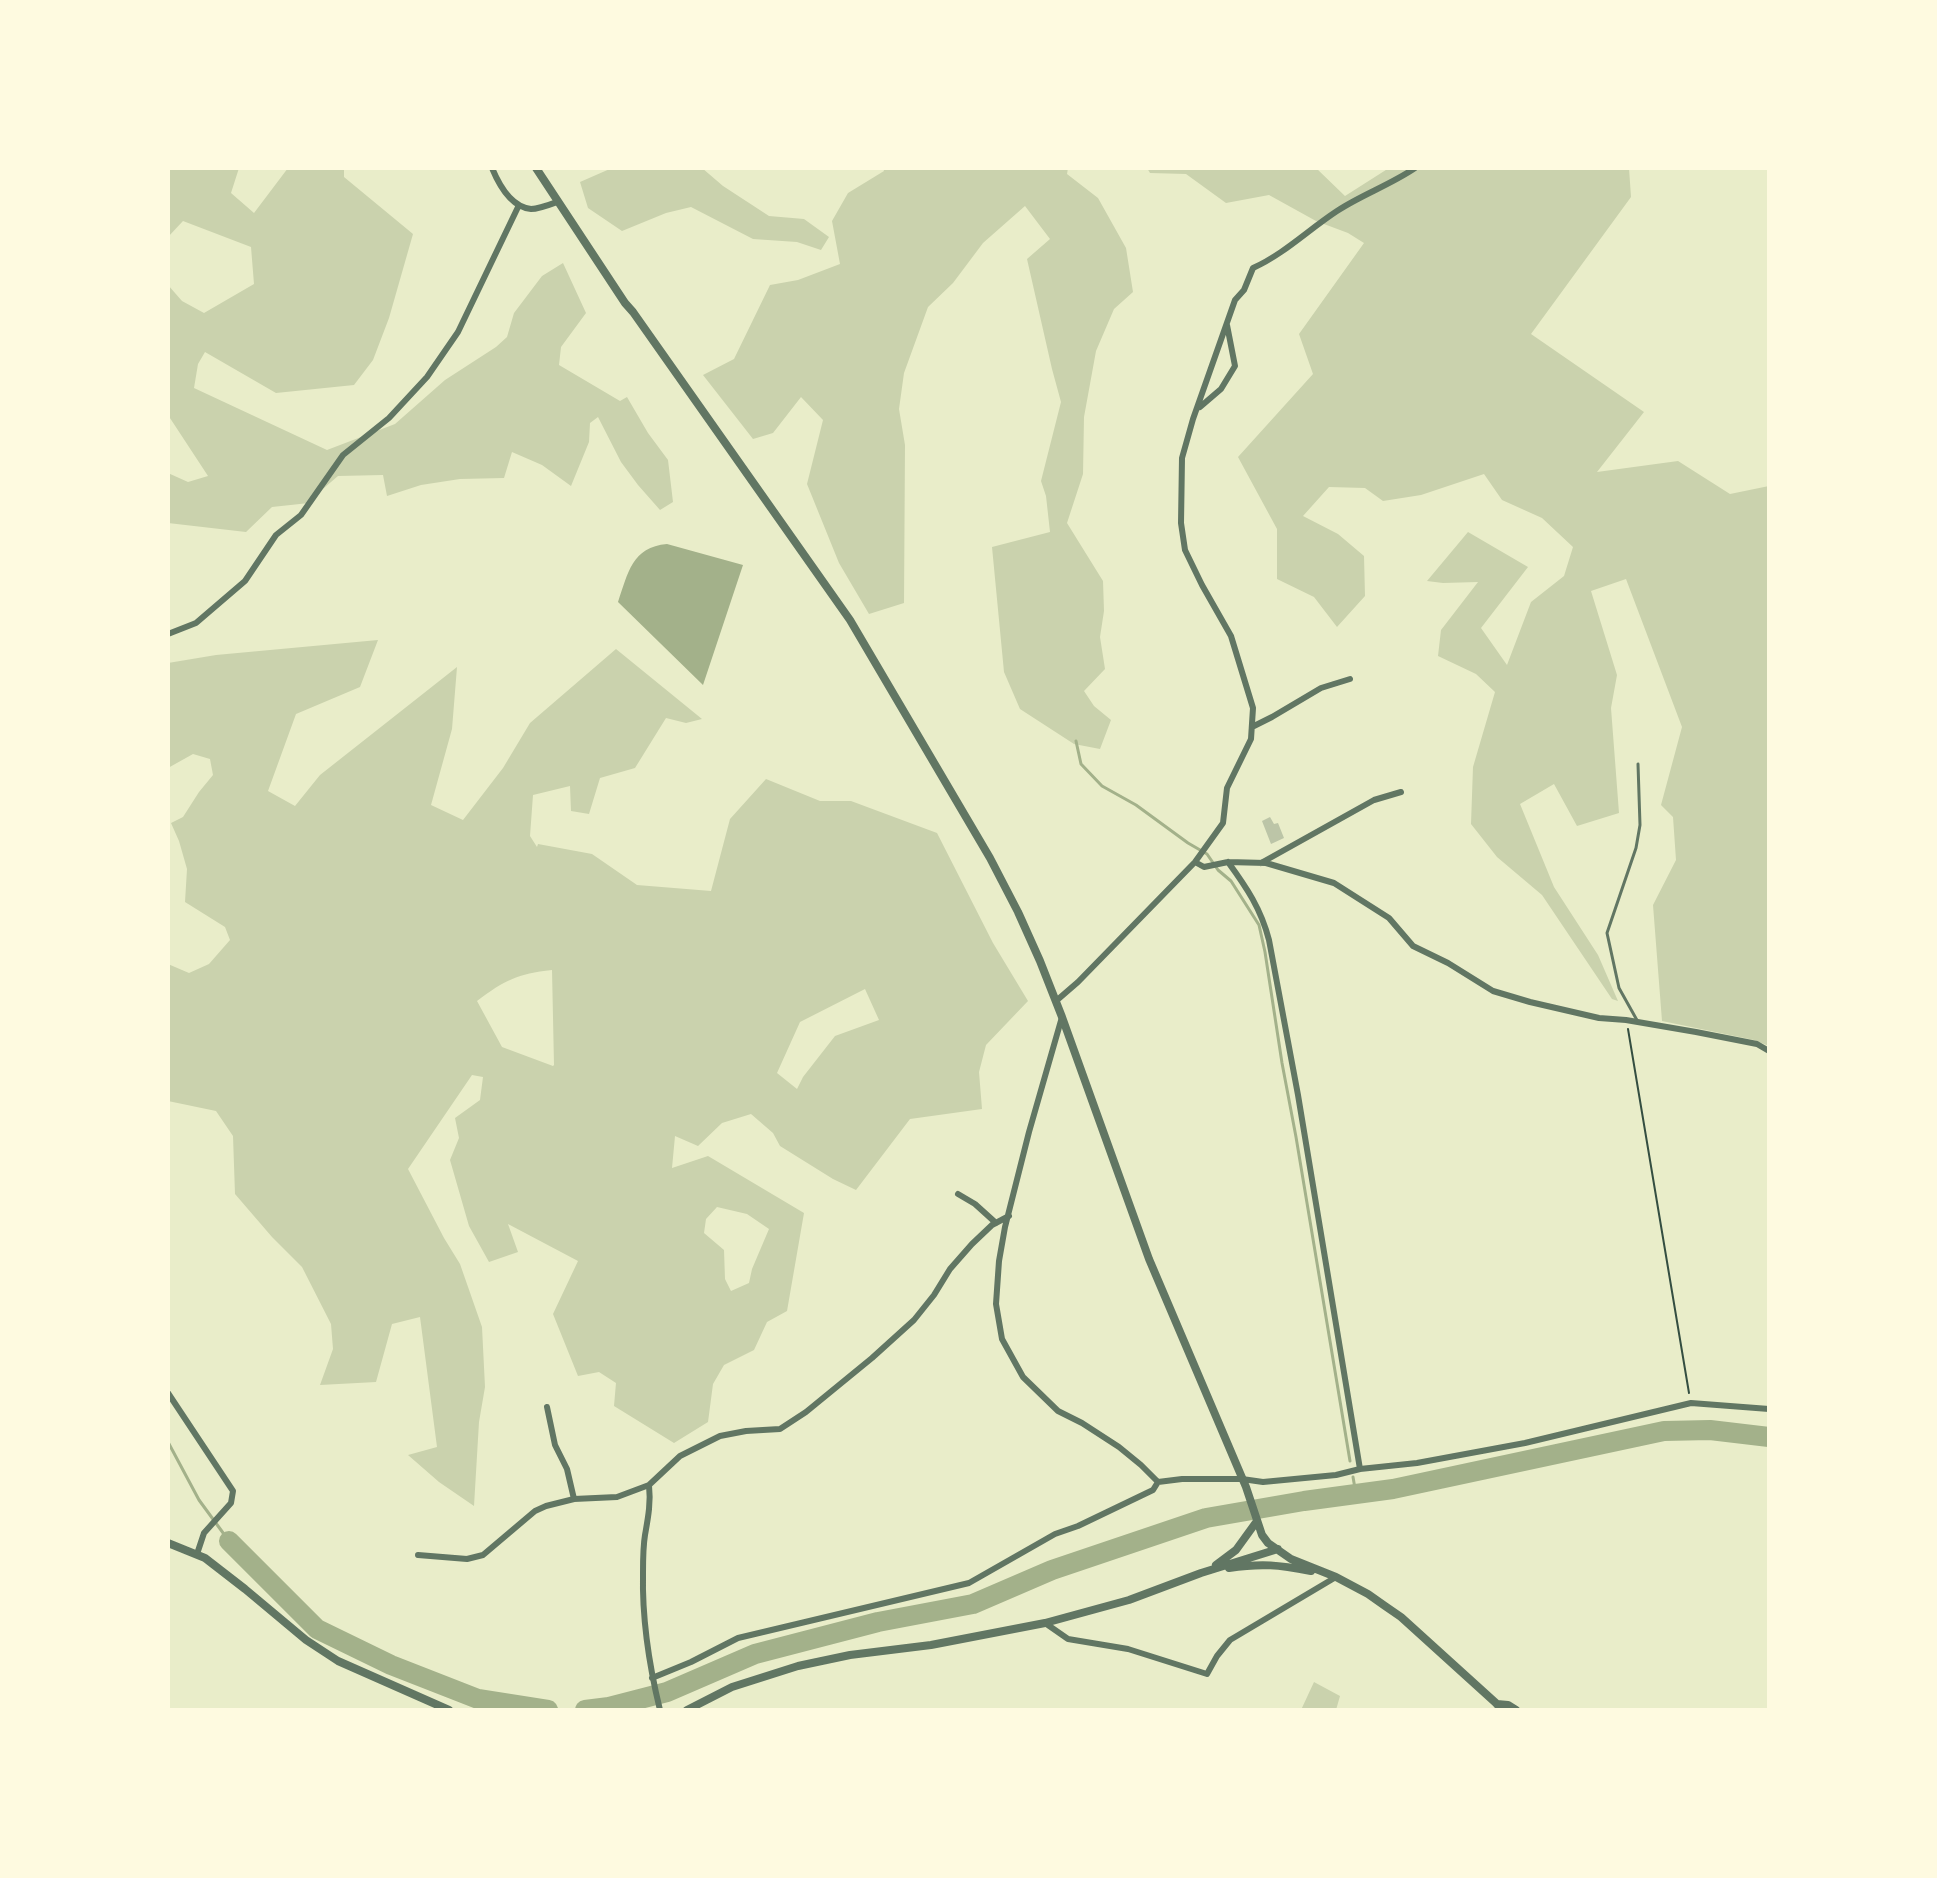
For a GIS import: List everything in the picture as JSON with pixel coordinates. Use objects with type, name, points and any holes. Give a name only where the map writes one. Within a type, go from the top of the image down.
[{"type":"street","points":[[492,168],[499,184],[519,205],[534,209],[557,202]]},
{"type":"street","points":[[536,168],[625,303],[850,620],[990,858],[1018,912],[1056,1001],[1149,1259],[1244,1483],[1262,1535],[1291,1559],[1368,1594],[1401,1617],[1499,1707],[1508,1705],[1516,1710]]},
{"type":"street","points":[[1056,1001],[1197,859],[1223,823],[1227,788],[1251,739],[1253,708],[1231,636],[1185,550],[1181,523],[1182,458],[1235,300],[1244,290],[1253,268],[1273,259],[1339,210],[1415,168]]},
{"type":"street","points":[[168,634],[196,623],[245,581],[276,535],[301,515],[343,455],[389,418],[427,377],[458,332],[519,205]]},
{"type":"street","points":[[1197,409],[1221,389],[1235,366],[1227,324]]},
{"type":"street","points":[[1252,727],[1321,688],[1350,679]]},
{"type":"street","points":[[1261,863],[1374,800],[1401,792]]},
{"type":"street","points":[[1197,859],[1204,867],[1224,863],[1261,863],[1334,883],[1389,918],[1413,946],[1493,991],[1599,1018],[1626,1020],[1757,1044],[1769,1051]]},
{"type":"street","points":[[1224,863],[1245,885],[1263,917],[1269,940],[1360,1469]]},
{"type":"street","points":[[1062,1017],[1005,1227],[996,1304],[1002,1339],[1023,1377],[1058,1411],[1119,1447],[1158,1482]]},
{"type":"street","points":[[958,1194],[996,1223]]},
{"type":"street","points":[[418,1555],[467,1559],[483,1555],[535,1511],[546,1506],[574,1499],[617,1497],[649,1485],[680,1456],[720,1436],[780,1429],[806,1412],[914,1320],[972,1244],[1009,1216]]},
{"type":"street","points":[[168,1393],[233,1491],[231,1503],[204,1533],[197,1554]]},
{"type":"street","points":[[1158,1482],[1182,1479],[1263,1482],[1417,1463],[1525,1443],[1691,1403],[1769,1409]]},
{"type":"street","points":[[547,1407],[555,1445],[567,1469],[574,1499]]},
{"type":"street","points":[[652,1678],[738,1638],[969,1583],[1055,1534],[1153,1490],[1158,1482]]},
{"type":"street","points":[[649,1485],[649,1515],[644,1538],[644,1617],[652,1678],[660,1710]]},
{"type":"street","points":[[1201,1573],[1236,1550],[1257,1521]]},
{"type":"street","points":[[168,1543],[197,1554],[223,1571],[330,1657],[449,1710]]},
{"type":"street","points":[[687,1710],[732,1687],[798,1666],[1045,1623],[1129,1600],[1278,1549]]},
{"type":"street","points":[[1201,1573],[1270,1564],[1326,1573]]},
{"type":"street","points":[[1045,1623],[1068,1639],[1128,1649],[1207,1674],[1230,1640],[1336,1577]]},
{"type":"lane","points":[[1638,764],[1640,825],[1636,848],[1607,933],[1619,988],[1638,1022]]},
{"type":"path","points":[[1626,1020],[1691,1403]]},
{"type":"shaded area","points":[[168,168],[239,168],[231,193],[254,213],[288,168],[344,168],[344,177],[413,234],[389,318],[373,360],[354,385],[276,393],[205,352],[198,364],[194,388],[327,450],[395,424],[445,380],[496,347],[507,337],[514,313],[542,276],[563,263],[586,313],[561,347],[559,365],[620,401],[627,397],[668,460],[673,502],[660,510],[621,462],[598,417],[590,423],[589,442],[571,486],[542,465],[512,452],[504,478],[460,479],[421,485],[387,496],[383,475],[338,476],[309,503],[272,507],[246,532],[168,523],[168,473],[188,482],[208,476],[168,415],[168,285],[182,301],[204,313],[254,284],[251,247],[183,221],[168,237]]},
{"type":"shaded area","points":[[612,168],[702,168],[723,186],[769,216],[804,219],[829,237],[821,250],[797,242],[753,239],[691,207],[666,213],[622,231],[588,208],[580,182]]},
{"type":"shaded area","points":[[883,168],[1068,168],[1067,174],[1098,198],[1126,248],[1133,292],[1114,309],[1096,351],[1084,417],[1083,474],[1067,523],[1103,581],[1104,611],[1100,637],[1105,669],[1084,691],[1094,706],[1111,720],[1100,749],[1074,744],[1020,709],[1004,672],[992,547],[1050,532],[1041,481],[1061,402],[1027,259],[1050,239],[1025,206],[983,243],[953,283],[928,307],[904,373],[899,409],[905,445],[904,603],[869,614],[839,563],[807,484],[823,420],[801,397],[773,433],[753,439],[703,375],[734,359],[770,285],[798,280],[840,264],[832,221],[848,193],[884,171]]},
{"type":"shaded area","points":[[1147,168],[1316,168],[1345,196],[1389,168],[1629,168],[1631,197],[1531,334],[1644,412],[1597,472],[1678,461],[1730,494],[1769,486],[1769,1046],[1754,1040],[1662,1021],[1653,905],[1676,860],[1673,817],[1661,805],[1682,727],[1626,579],[1591,591],[1617,675],[1611,708],[1619,813],[1577,826],[1554,784],[1520,804],[1554,887],[1598,955],[1618,1001],[1612,999],[1542,895],[1497,857],[1471,824],[1473,767],[1495,692],[1476,674],[1438,656],[1441,630],[1478,582],[1427,581],[1468,532],[1528,567],[1481,628],[1507,665],[1531,602],[1564,576],[1573,547],[1542,518],[1502,500],[1484,474],[1421,495],[1383,501],[1365,488],[1329,487],[1303,516],[1338,534],[1364,556],[1365,596],[1337,627],[1314,597],[1277,579],[1277,529],[1238,457],[1313,374],[1299,334],[1364,243],[1269,195],[1226,203],[1186,174],[1150,173]]},
{"type":"shaded area","points":[[667,544],[743,565],[703,685],[618,602],[633,563],[646,550]]},
{"type":"shaded area","points":[[378,640],[360,687],[296,714],[268,791],[295,806],[320,775],[457,667],[452,729],[431,805],[463,820],[503,768],[530,723],[616,649],[702,719],[686,723],[666,718],[635,768],[600,778],[589,814],[571,811],[570,786],[533,795],[530,836],[537,847],[538,844],[592,854],[637,885],[711,891],[730,819],[766,779],[820,801],[851,801],[937,833],[993,943],[1028,1001],[986,1045],[979,1072],[982,1109],[910,1119],[856,1190],[780,1146],[773,1133],[751,1114],[722,1123],[698,1146],[675,1136],[672,1168],[708,1156],[804,1213],[787,1311],[767,1322],[754,1350],[724,1365],[713,1384],[708,1422],[674,1443],[614,1406],[616,1383],[599,1372],[578,1376],[553,1314],[578,1261],[508,1224],[518,1252],[489,1262],[469,1226],[450,1160],[459,1138],[455,1118],[480,1100],[483,1077],[472,1075],[408,1169],[460,1264],[482,1327],[485,1387],[479,1422],[474,1506],[439,1482],[408,1455],[437,1447],[420,1317],[392,1324],[376,1382],[320,1385],[333,1349],[331,1324],[302,1267],[235,1194],[233,1136],[216,1111],[168,1101],[168,964],[189,973],[209,964],[230,940],[225,927],[185,902],[187,869],[171,823],[183,817],[213,775],[210,759],[193,754],[168,768],[168,663],[216,655]],"holes":[[[552,970],[554,1065],[553,1066],[502,1047],[477,1001],[512,979]],[[865,989],[879,1020],[835,1036],[797,1089],[777,1073],[800,1022]],[[717,1207],[747,1214],[769,1229],[749,1283],[731,1291],[725,1279],[724,1250],[704,1233],[706,1219]]]},
{"type":"shaded area","points":[[1314,1682],[1340,1696],[1336,1710],[1301,1710]]},
{"type":"building","points":[[1270,817],[1274,824],[1278,823],[1284,838],[1271,844],[1262,821]]},
{"type":"waterway","points":[[1076,741],[1081,764],[1102,786],[1136,805],[1207,854],[1218,870],[1231,881],[1259,925],[1350,1461]]},
{"type":"waterway","points":[[585,1710],[667,1692],[755,1654],[878,1622],[973,1604],[1052,1570],[1206,1518],[1393,1489],[1664,1431],[1710,1430],[1769,1437]]},
{"type":"waterway","points":[[168,1442],[199,1500],[229,1541]]},
{"type":"waterway","points":[[1353,1477],[1356,1494]]},
{"type":"waterway","points":[[229,1541],[317,1629],[391,1665],[478,1699],[548,1710]]}]
